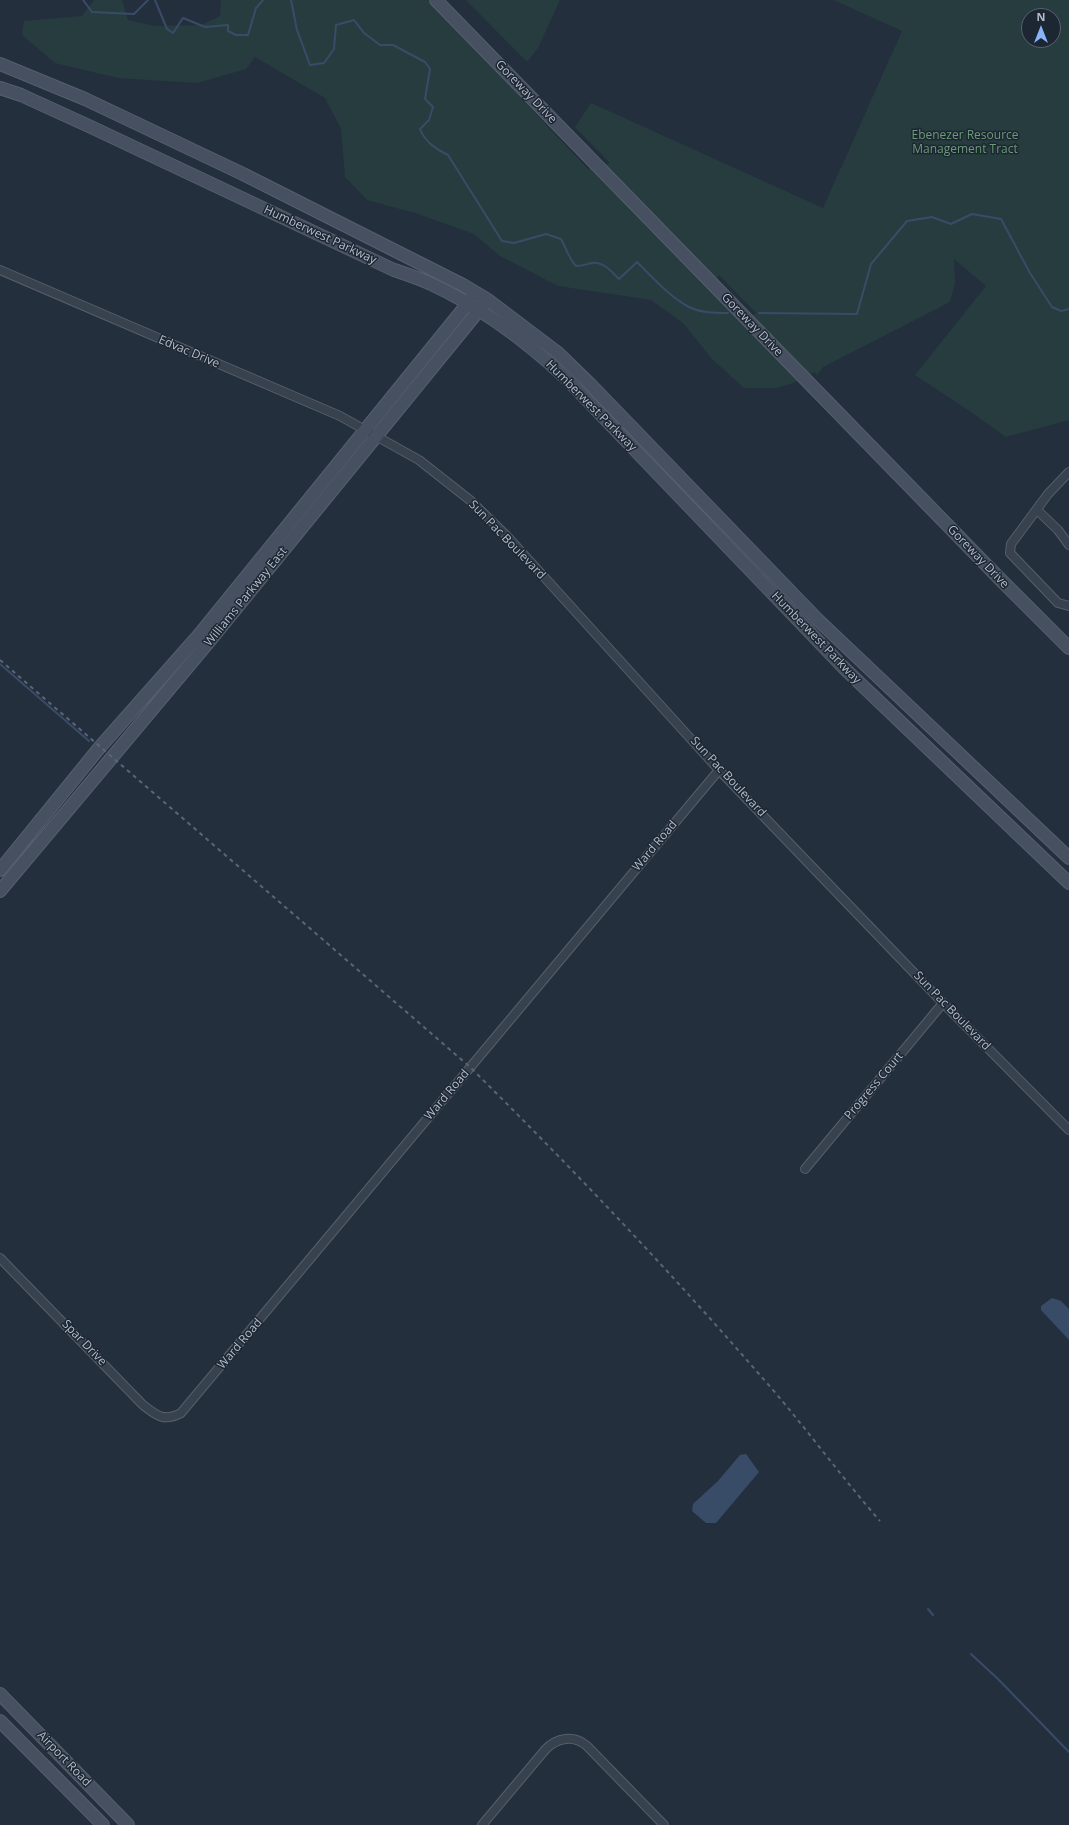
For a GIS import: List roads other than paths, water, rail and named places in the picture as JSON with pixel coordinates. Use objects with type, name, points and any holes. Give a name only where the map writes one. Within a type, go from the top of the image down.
[{"type":"main road","name":"Goreway Drive","points":[[436,0],[984,563],[1069,648]]},
{"type":"main road","name":"Humberwest Parkway","points":[[0,64],[85,99],[242,174],[422,264],[488,300],[558,353],[818,620],[1069,858]]},
{"type":"main road","name":"Humberwest Parkway","points":[[0,88],[21,95],[394,270],[430,283],[469,304],[523,341],[566,378],[844,669],[1069,883]]},
{"type":"main road","name":"Williams Parkway East","points":[[0,870],[100,747],[199,635],[364,430],[477,293]]},
{"type":"main road","name":"Williams Parkway East","points":[[0,891],[207,644],[488,300]]},
{"type":"main road","name":"Airport Road","points":[[0,1694],[128,1825]]},
{"type":"main road","name":"Airport Road","points":[[0,1721],[102,1825]]},
{"type":"street","name":"Edvac Drive","points":[[0,270],[340,416],[377,437]]},
{"type":"street","name":"Sun Pac Boulevard","points":[[377,437],[419,460],[444,479],[471,501],[504,534],[719,770],[943,1003],[1069,1130]]},
{"type":"street","points":[[1069,472],[1048,494],[1011,544],[1010,553],[1058,603],[1069,606]]},
{"type":"street","points":[[1037,510],[1058,530],[1069,545]]},
{"type":"street","name":"Ward Road","points":[[173,1417],[181,1413],[266,1313],[719,770]]},
{"type":"street","name":"Progress Court","points":[[805,1169],[943,1003]]},
{"type":"street","name":"Spar Drive","points":[[0,1258],[144,1405],[156,1415],[166,1418],[173,1417]]},
{"type":"street","points":[[482,1825],[545,1750],[552,1743],[565,1739],[579,1740],[587,1746],[664,1825]]},
{"type":"water","points":[[1052,1298],[1061,1301],[1069,1309],[1069,1340],[1041,1310],[1041,1306]]},
{"type":"water","points":[[746,1454],[759,1472],[716,1523],[706,1523],[692,1511],[693,1504],[718,1481],[740,1455]]},
{"type":"waterway","points":[[83,0],[92,12],[134,14],[148,0]]},
{"type":"waterway","points":[[155,0],[167,29],[173,33],[183,18],[205,27],[228,25],[228,31],[236,35],[248,35],[256,8],[263,0]]},
{"type":"waterway","points":[[291,0],[297,30],[310,65],[324,63],[334,49],[336,25],[354,20],[364,33],[380,45],[393,45],[425,62],[430,69],[425,99],[433,107],[429,120],[420,129],[422,134],[431,145],[448,155],[502,241],[514,243],[546,234],[561,239],[569,257],[576,266],[592,263],[604,265],[619,279],[637,262],[668,292],[689,307],[703,312],[728,313]]},
{"type":"waterway","points":[[759,313],[857,314],[871,264],[907,221],[932,217],[951,224],[972,214],[1001,219],[1030,273],[1052,307],[1061,311],[1069,309]]},
{"type":"waterway","points":[[0,664],[89,741]]},
{"type":"waterway","points":[[928,1609],[933,1615]]},
{"type":"waterway","points":[[971,1654],[998,1679],[1069,1752]]},
{"type":"railway","points":[[0,660],[470,1067],[581,1180],[689,1295],[775,1392],[880,1521]]},
{"type":"park label","name":"Ebenezer Resource Management Tract","points":[[965,143]]}]
